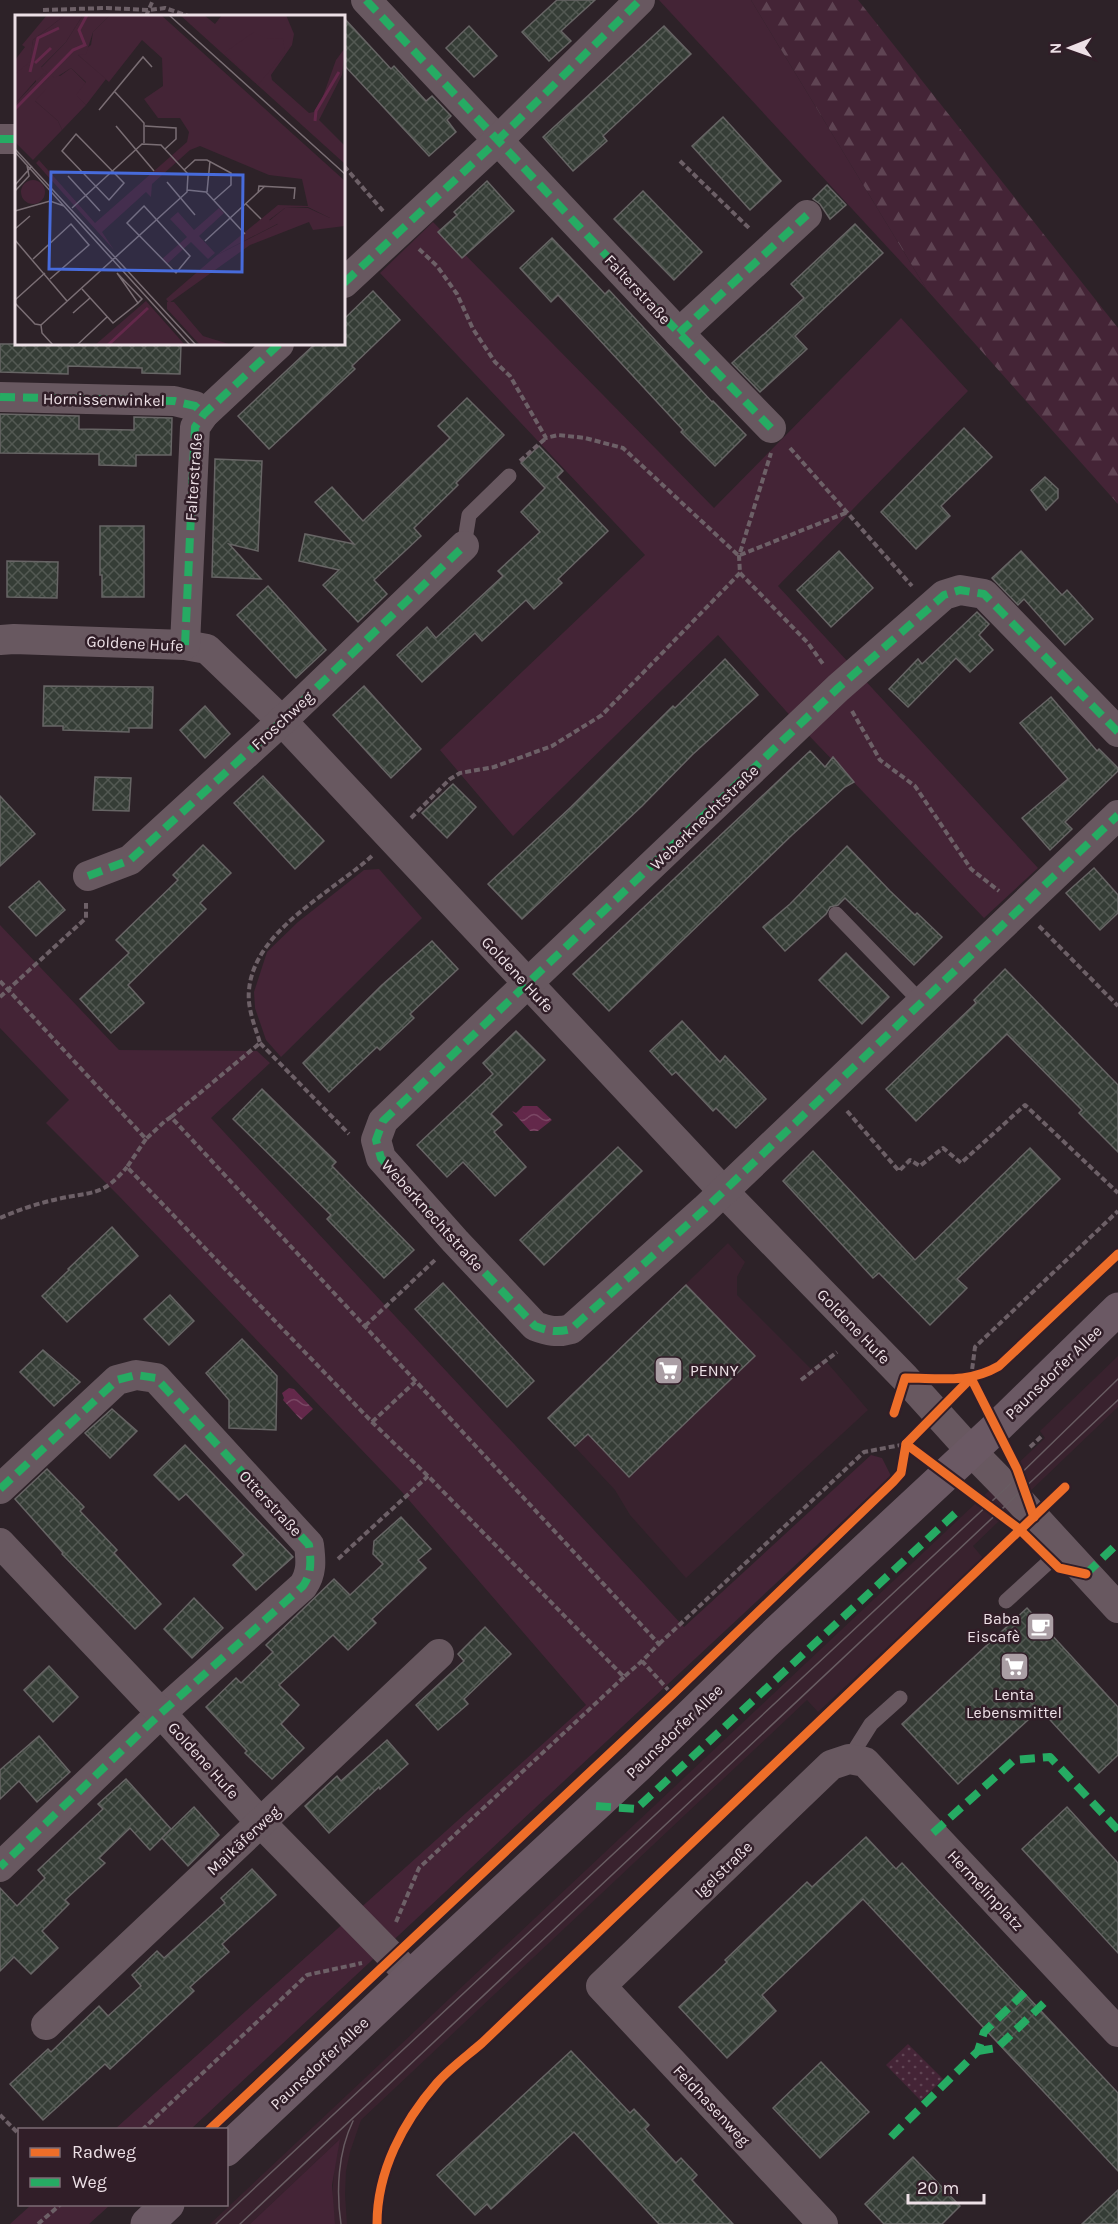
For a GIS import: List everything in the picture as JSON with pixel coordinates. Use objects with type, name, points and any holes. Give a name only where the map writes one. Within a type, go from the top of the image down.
[{"type":"main road","name":"Paunsdorfer Allee","points":[[228,2148],[402,1966],[639,1766],[764,1644],[1118,1309]]},
{"type":"main road","points":[[147,2224],[167,2206]]},
{"type":"street","name":"Falterstraße","points":[[366,0],[774,431]]},
{"type":"street","points":[[345,282],[498,140],[640,0]]},
{"type":"street","name":"Falterstraße","points":[[679,333],[807,215]]},
{"type":"street","name":"Falterstraße","points":[[185,645],[195,427],[204,414],[278,345]]},
{"type":"street","name":"Hornissenwinkel","points":[[0,397],[174,401],[195,406],[204,414]]},
{"type":"street","name":"Froschweg","points":[[88,876],[129,860],[282,721],[464,546]]},
{"type":"street","name":"Weberknechtstraße","points":[[1118,732],[984,594],[960,590],[944,595],[838,688],[383,1121],[376,1140],[381,1158],[535,1326],[549,1332],[572,1329],[830,1091],[1118,815]]},
{"type":"street","name":"Goldene Hufe","points":[[0,640],[185,645],[207,649],[282,721],[723,1191],[905,1378],[1057,1554],[1118,1608]]},
{"type":"street","name":"Otterstraße","points":[[0,1490],[117,1380],[136,1375],[156,1378],[309,1545],[311,1568],[309,1577]]},
{"type":"street","name":"Goldene Hufe","points":[[0,1543],[161,1713],[261,1823],[402,1966]]},
{"type":"street","points":[[0,1867],[161,1713],[303,1586],[309,1577]]},
{"type":"street","name":"Maikäferweg","points":[[45,2025],[439,1654]]},
{"type":"street","name":"Igelstraße","points":[[601,1986],[831,1765],[849,1759]]},
{"type":"street","name":"Hermelinplatz","points":[[849,1759],[865,1762],[1118,2032]]},
{"type":"street","name":"Feldhasenweg","points":[[601,1986],[823,2224]]},
{"type":"lane","points":[[464,546],[469,515],[509,476]]},
{"type":"lane","points":[[836,914],[922,1004]]},
{"type":"lane","points":[[1006,1601],[1057,1554]]},
{"type":"lane","points":[[849,1759],[871,1724],[900,1698]]},
{"type":"path","points":[[146,15],[153,0]]},
{"type":"path","points":[[43,10],[165,8],[185,15]]},
{"type":"path","points":[[680,161],[771,249]]},
{"type":"path","points":[[345,167],[400,230],[437,267],[457,294],[473,329],[495,362],[510,376],[546,438]]},
{"type":"path","points":[[774,431],[930,607]]},
{"type":"path","points":[[774,431],[740,556],[740,573],[808,643],[829,671],[880,760],[915,786],[971,869],[1022,909],[1118,1006]]},
{"type":"path","points":[[509,476],[510,470],[546,438],[558,435],[585,438],[623,448],[740,556]]},
{"type":"path","points":[[740,556],[848,512]]},
{"type":"path","points":[[376,1140],[349,1135],[260,1043],[250,1010],[249,990],[262,950],[296,917],[361,866],[450,779],[460,773],[494,767],[552,746],[602,715],[740,573]]},
{"type":"path","points":[[0,997],[86,918],[88,876]]},
{"type":"path","points":[[0,981],[146,1139]]},
{"type":"path","points":[[0,1218],[58,1199],[95,1193],[114,1183],[146,1139],[260,1043]]},
{"type":"path","points":[[830,1091],[899,1171],[910,1160],[920,1166],[943,1148],[961,1163],[1025,1105],[1118,1193]]},
{"type":"path","points":[[171,1118],[659,1644]]},
{"type":"path","points":[[127,1167],[372,1422],[428,1476],[624,1677]]},
{"type":"path","points":[[976,1388],[970,1378],[975,1347],[1118,1211]]},
{"type":"path","points":[[365,1326],[455,1241]]},
{"type":"path","points":[[801,1380],[837,1352]]},
{"type":"path","points":[[905,1449],[970,1378],[984,1374]]},
{"type":"path","points":[[372,1422],[415,1382]]},
{"type":"path","points":[[1030,1447],[1043,1435]]},
{"type":"path","points":[[144,2128],[307,1975],[402,1966],[396,1919],[419,1868],[864,1452],[905,1449],[946,1474]]},
{"type":"path","points":[[309,1577],[330,1566],[348,1552],[428,1476]]},
{"type":"path","points":[[1011,1523],[1057,1554]]},
{"type":"path","points":[[377,2224],[384,2172],[392,2151],[407,2122],[438,2082],[482,2043],[1020,1530]]},
{"type":"path","points":[[642,1661],[672,1695]]},
{"type":"path","points":[[663,1703],[681,1687]]},
{"type":"path","points":[[0,2115],[18,2133]]},
{"type":"path","points":[[38,2224],[60,2206]]},
{"type":"shaded area","points":[[728,1243],[745,1262],[737,1277],[737,1295],[811,1369],[824,1359],[868,1410],[686,1578],[630,1515],[615,1490],[548,1418]]},
{"type":"shaded area","points":[[1118,1356],[1118,1407],[973,1546],[983,1558],[818,1712],[807,1700],[361,2120],[346,2171],[347,2224],[335,2224],[332,2202],[339,2140],[250,2224],[210,2224],[1045,1438],[1040,1431]]},
{"type":"green space","points":[[659,0],[751,0],[927,290]]},
{"type":"green space","points":[[751,0],[858,0],[1118,328],[1118,504],[927,290]]},
{"type":"green space","points":[[433,222],[714,508],[901,318],[968,391],[778,586],[1038,868],[984,918],[794,720],[718,635],[513,836],[440,750],[645,555],[380,273]]},
{"type":"green space","points":[[379,869],[422,918],[281,1057],[266,1040],[255,1008],[254,992],[267,952],[298,922],[364,870]]},
{"type":"green space","points":[[0,925],[119,1050],[257,1051],[270,1063],[211,1118],[684,1627],[871,1455],[882,1458],[891,1476],[192,2128],[116,2128],[586,1705],[402,1492],[118,1195],[46,1123],[69,1100],[0,1028]]},
{"type":"green space","points":[[908,2044],[943,2079],[921,2101],[886,2065]]},
{"type":"green space","points":[[340,2139],[332,2185],[335,2224],[250,2224]]},
{"type":"green space","points":[[30,2206],[109,2206],[89,2224],[10,2224]]},
{"type":"water","points":[[523,1106],[537,1106],[552,1120],[538,1131],[530,1131],[512,1111],[516,1113]]},
{"type":"water","points":[[289,1388],[294,1389],[313,1409],[301,1420],[283,1400],[282,1393]]},
{"type":"building","points":[[557,0],[595,0],[561,31],[571,41],[549,61],[522,32]]},
{"type":"building","points":[[345,19],[391,69],[394,66],[426,101],[432,96],[451,116],[447,120],[456,132],[429,156],[345,66]]},
{"type":"building","points":[[469,26],[497,56],[474,77],[446,48]]},
{"type":"building","points":[[664,26],[691,54],[603,136],[607,141],[573,171],[543,137]]},
{"type":"building","points":[[723,117],[781,181],[750,210],[692,146]]},
{"type":"building","points":[[487,181],[514,211],[462,258],[438,232],[457,215],[454,212]]},
{"type":"building","points":[[827,185],[846,205],[830,219],[820,204],[813,199]]},
{"type":"building","points":[[643,191],[702,252],[674,280],[614,219]]},
{"type":"building","points":[[855,224],[883,253],[795,336],[807,349],[760,392],[732,363],[804,298],[791,284]]},
{"type":"building","points":[[552,238],[605,294],[609,290],[712,402],[746,435],[715,466],[681,432],[683,430],[558,295],[551,302],[520,268]]},
{"type":"building","points":[[373,291],[400,320],[352,366],[355,369],[269,449],[238,416],[314,345],[345,345],[345,318]]},
{"type":"building","points":[[0,344],[181,345],[180,374],[142,373],[142,368],[68,366],[68,374],[0,372]]},
{"type":"building","points":[[467,398],[504,435],[414,528],[421,536],[374,580],[387,594],[358,622],[323,585],[339,570],[299,561],[305,534],[354,544],[315,502],[332,487],[363,521],[450,438],[438,426]]},
{"type":"building","points":[[0,414],[79,416],[79,429],[134,430],[134,417],[172,418],[171,455],[136,455],[136,466],[99,465],[99,454],[0,453]]},
{"type":"building","points":[[964,428],[992,457],[941,506],[950,516],[916,549],[881,512]]},
{"type":"building","points":[[539,446],[563,471],[557,477],[608,531],[558,579],[562,583],[534,609],[526,600],[482,641],[475,633],[422,682],[397,655],[427,627],[436,638],[503,576],[498,571],[540,532],[521,512],[545,488],[521,463]]},
{"type":"building","points":[[215,459],[262,461],[258,551],[229,544],[261,579],[212,577]]},
{"type":"building","points":[[1045,477],[1058,489],[1058,498],[1046,510],[1031,490]]},
{"type":"building","points":[[100,526],[144,526],[144,597],[102,597]]},
{"type":"building","points":[[839,551],[873,588],[831,627],[797,590]]},
{"type":"building","points":[[1021,551],[1062,595],[1067,590],[1093,619],[1065,645],[1024,599],[1018,605],[992,578]]},
{"type":"building","points":[[7,561],[58,562],[57,598],[7,597]]},
{"type":"building","points":[[268,586],[326,650],[296,678],[237,615]]},
{"type":"building","points":[[977,612],[989,624],[979,635],[993,650],[970,672],[956,658],[908,707],[889,689],[918,659],[922,664]]},
{"type":"building","points":[[725,659],[758,695],[692,755],[642,806],[522,919],[488,884]]},
{"type":"building","points":[[44,686],[153,687],[152,728],[129,728],[129,732],[63,730],[63,726],[43,726]]},
{"type":"building","points":[[364,686],[421,749],[391,778],[333,715]]},
{"type":"building","points":[[1051,697],[1097,751],[1099,749],[1118,768],[1118,771],[1065,822],[1072,829],[1050,850],[1022,818],[1068,779],[1020,723]]},
{"type":"building","points":[[205,706],[230,734],[205,758],[180,730]]},
{"type":"building","points":[[810,751],[825,767],[833,757],[854,782],[845,787],[792,835],[609,1011],[573,974]]},
{"type":"building","points":[[263,776],[324,841],[295,869],[234,803]]},
{"type":"building","points":[[95,777],[131,778],[129,811],[93,810]]},
{"type":"building","points":[[453,784],[476,807],[447,838],[422,813]]},
{"type":"building","points":[[0,796],[35,834],[0,866]]},
{"type":"building","points":[[203,845],[231,873],[200,903],[206,909],[128,985],[144,1003],[111,1033],[80,999],[129,953],[116,940],[178,880],[173,875]]},
{"type":"building","points":[[847,846],[915,915],[917,913],[942,937],[914,965],[845,898],[838,905],[830,907],[826,914],[785,951],[763,927],[790,904]]},
{"type":"building","points":[[1094,868],[1118,895],[1118,913],[1100,930],[1066,893]]},
{"type":"building","points":[[39,881],[65,910],[36,936],[9,907]]},
{"type":"building","points":[[432,941],[458,969],[410,1014],[414,1018],[380,1050],[377,1047],[329,1092],[303,1063],[382,985]]},
{"type":"building","points":[[846,953],[889,997],[862,1024],[819,980]]},
{"type":"building","points":[[1005,969],[1118,1085],[1118,1152],[1079,1113],[1082,1110],[1007,1034],[916,1121],[886,1089],[976,1003],[974,1000]]},
{"type":"building","points":[[682,1021],[720,1062],[725,1056],[766,1099],[736,1128],[716,1108],[713,1111],[676,1072],[672,1075],[650,1051]]},
{"type":"building","points":[[516,1031],[545,1060],[491,1114],[502,1125],[494,1132],[526,1167],[495,1196],[463,1162],[447,1177],[417,1145],[493,1074],[483,1063]]},
{"type":"building","points":[[262,1089],[336,1162],[332,1166],[414,1250],[384,1278],[327,1219],[331,1215],[233,1119]]},
{"type":"building","points":[[618,1147],[642,1171],[544,1265],[520,1240]]},
{"type":"building","points":[[1030,1148],[1060,1179],[957,1279],[967,1288],[930,1325],[879,1273],[873,1278],[783,1181],[813,1151],[915,1260]]},
{"type":"building","points":[[112,1227],[138,1256],[67,1322],[42,1296]]},
{"type":"building","points":[[443,1283],[534,1381],[507,1407],[415,1309]]},
{"type":"building","name":"PENNY","points":[[686,1285],[755,1356],[629,1477],[588,1434],[575,1446],[548,1418]]},
{"type":"building","points":[[170,1295],[194,1321],[169,1345],[144,1319]]},
{"type":"building","points":[[242,1339],[277,1376],[276,1430],[229,1428],[229,1400],[206,1373]]},
{"type":"building","points":[[43,1350],[80,1382],[54,1406],[20,1372]]},
{"type":"building","points":[[112,1409],[137,1431],[110,1458],[85,1433]]},
{"type":"building","points":[[185,1445],[293,1557],[256,1590],[233,1565],[244,1555],[186,1494],[179,1500],[154,1475]]},
{"type":"building","points":[[47,1469],[84,1507],[80,1511],[117,1550],[114,1553],[161,1604],[135,1629],[62,1554],[15,1499]]},
{"type":"building","points":[[401,1517],[431,1549],[418,1560],[426,1568],[372,1619],[376,1623],[348,1650],[333,1635],[279,1685],[299,1705],[281,1724],[304,1748],[272,1779],[245,1753],[247,1751],[206,1707],[236,1678],[241,1683],[273,1652],[266,1645],[334,1579],[350,1595],[383,1564],[373,1554],[374,1541]]},
{"type":"building","points":[[194,1598],[223,1628],[192,1658],[164,1629]]},
{"type":"building","points":[[1027,1608],[1118,1707],[1118,1755],[1099,1773],[1040,1709],[958,1784],[902,1724]]},
{"type":"building","points":[[485,1627],[511,1654],[464,1699],[468,1704],[438,1730],[416,1705],[464,1661],[458,1654]]},
{"type":"building","points":[[49,1666],[78,1697],[53,1722],[24,1690]]},
{"type":"building","points":[[39,1736],[70,1772],[37,1802],[19,1781],[0,1799],[0,1770]]},
{"type":"building","points":[[387,1740],[408,1764],[329,1833],[305,1806],[337,1776],[341,1781]]},
{"type":"building","points":[[126,1779],[171,1829],[150,1850],[130,1828],[99,1858],[105,1863],[65,1900],[69,1904],[42,1931],[58,1948],[31,1974],[14,1957],[0,1971],[0,1888],[17,1906],[45,1878],[38,1870],[103,1809],[98,1804]]},
{"type":"building","points":[[194,1807],[219,1835],[188,1866],[162,1838]]},
{"type":"building","points":[[1067,1807],[1118,1863],[1118,1953],[1022,1849]]},
{"type":"building","points":[[866,1837],[896,1869],[902,1863],[1118,2093],[1118,2171],[863,1899],[762,1995],[776,2011],[727,2058],[679,2007],[807,1882],[812,1887]]},
{"type":"building","points":[[252,1869],[276,1895],[222,1944],[229,1952],[190,1987],[194,1991],[110,2069],[105,2064],[43,2120],[10,2084],[48,2049],[51,2052],[99,2006],[108,2016],[141,1986],[132,1975],[157,1951],[164,1958],[225,1903],[221,1898]]},
{"type":"building","points":[[571,2051],[630,2113],[634,2109],[649,2125],[645,2129],[676,2163],[681,2158],[697,2175],[692,2180],[733,2224],[659,2224],[574,2132],[491,2209],[487,2204],[475,2215],[437,2175]]},
{"type":"building","points":[[821,2062],[869,2112],[820,2158],[773,2108]]},
{"type":"building","points":[[913,2157],[960,2206],[942,2224],[884,2224],[865,2204]]},
{"type":"building","points":[[1118,2190],[1118,2224],[1082,2224]]},
{"type":"tram line","points":[[216,2224],[1006,1488],[1118,1379]]},
{"type":"tram line","points":[[240,2224],[1118,1400]]},
{"type":"tram line","points":[[341,2224],[339,2198],[341,2159],[353,2121]]},
{"type":"marked path","points":[[366,0],[771,428]]},
{"type":"marked path","points":[[345,282],[498,140],[640,0]]},
{"type":"marked path","points":[[0,139],[15,139]]},
{"type":"marked path","points":[[679,333],[807,215]]},
{"type":"marked path","points":[[185,645],[195,427],[204,414],[278,345]]},
{"type":"marked path","points":[[0,397],[174,401],[195,406],[204,414]]},
{"type":"marked path","points":[[88,876],[130,860],[282,721],[464,546]]},
{"type":"marked path","points":[[1118,732],[984,594],[960,590],[944,595],[838,688],[383,1121],[376,1140],[381,1158],[535,1326],[553,1331],[571,1329],[705,1209],[1118,815]]},
{"type":"marked path","points":[[0,1489],[117,1380],[136,1375],[156,1378],[309,1545],[310,1562],[308,1576],[303,1586],[161,1713],[0,1867]]},
{"type":"marked path","points":[[596,1806],[636,1809],[960,1509]]},
{"type":"marked path","points":[[1086,1574],[1118,1543]]},
{"type":"marked path","points":[[933,1833],[1014,1760],[1050,1757],[1118,1830]]},
{"type":"marked path","points":[[891,2137],[978,2051],[984,2032],[1029,1988]]},
{"type":"marked path","points":[[978,2051],[997,2048],[1044,2003]]},
{"type":"cycle path","points":[[894,1413],[905,1378],[965,1378],[999,1366],[1118,1254]]},
{"type":"cycle path","points":[[971,1378],[1017,1469],[1034,1517]]},
{"type":"cycle path","points":[[211,2128],[672,1695],[893,1482],[901,1473],[906,1444],[971,1378]]},
{"type":"cycle path","points":[[906,1444],[1018,1528],[1059,1568],[1086,1574]]},
{"type":"cycle path","points":[[377,2224],[382,2185],[394,2148],[413,2114],[442,2078],[482,2043],[1065,1487]]},
{"type":"place","name":"PENNY","points":[[669,1370]]},
{"type":"place","name":"Baba Eiscafè","points":[[1041,1627]]},
{"type":"place","name":"Lenta Lebensmittel","points":[[1014,1666]]}]
